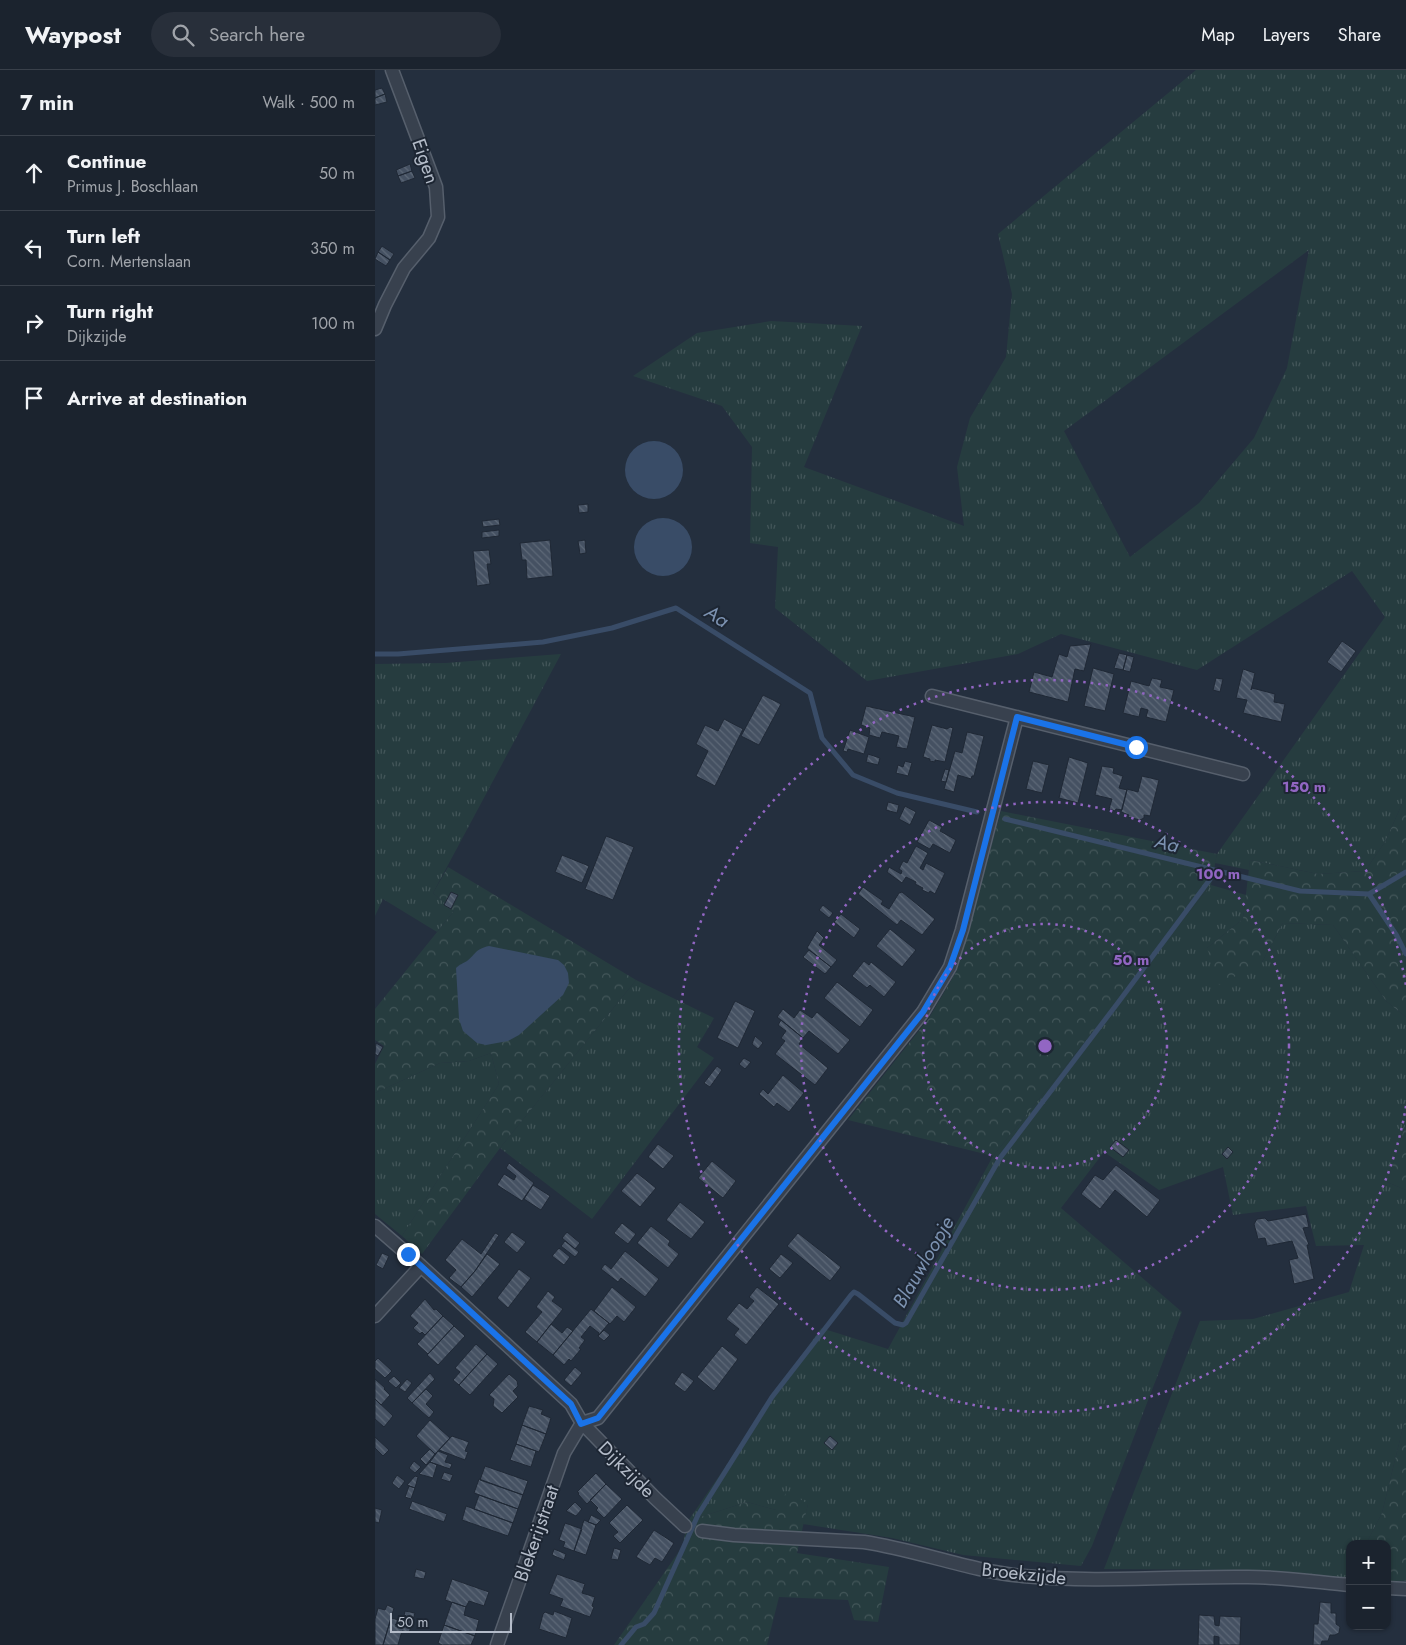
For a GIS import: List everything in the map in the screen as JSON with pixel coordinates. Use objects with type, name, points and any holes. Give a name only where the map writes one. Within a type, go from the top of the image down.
[{"type":"street","name":"Eigen","points":[[375,329],[404,268],[429,238],[438,217],[436,187],[392,70]]},
{"type":"street","points":[[932,696],[1243,774]]},
{"type":"street","points":[[581,1424],[598,1418],[923,1012],[950,967],[963,930],[1017,717]]},
{"type":"street","name":"Dijkzijde","points":[[375,1226],[571,1404],[581,1424],[685,1526]]},
{"type":"street","points":[[375,1316],[421,1266]]},
{"type":"street","name":"Blekerijstraat","points":[[497,1645],[564,1453],[581,1424]]},
{"type":"street","name":"Broekzijde","points":[[702,1531],[733,1535],[877,1544],[908,1550],[991,1572],[1023,1576],[1093,1578],[1249,1577],[1346,1585]]},
{"type":"street","points":[[1391,1588],[1406,1589]]},
{"type":"green space","points":[[1196,70],[1406,70],[1406,795],[1385,842],[1365,871],[1318,874],[1250,860],[1249,870],[1215,863],[1217,854],[1385,617],[1352,571],[1197,670],[1061,634],[1018,654],[867,681],[775,608],[778,547],[750,543],[752,447],[722,406],[633,376],[697,333],[771,321],[862,326],[804,467],[964,526],[957,467],[970,418],[1006,357],[1012,294],[998,234]],"holes":[[[1309,250],[1287,368],[1254,438],[1199,503],[1130,557],[1064,431]]]},
{"type":"green space","points":[[561,654],[433,893],[454,911],[437,932],[383,899],[375,916],[375,664],[445,663]]},
{"type":"green space","points":[[1406,795],[1406,1017],[1386,1001],[1333,925],[1283,923],[1262,962],[1219,985],[1207,948],[1243,919],[1250,860],[1318,874],[1365,871],[1385,842]]},
{"type":"green space","points":[[1001,811],[1217,854],[1211,885],[993,1156],[848,1120],[929,1018],[956,972]]},
{"type":"green space","points":[[448,867],[636,980],[500,1148],[422,1254],[402,1236],[499,1084],[491,1053],[469,1061],[440,1063],[375,1093],[375,1064],[384,1046],[375,1040],[375,1009],[454,911],[433,893]]},
{"type":"green space","points":[[1211,885],[1246,895],[1243,919],[1207,948],[1262,962],[1283,923],[1333,925],[1386,1001],[1406,1017],[1406,1123],[1387,1182],[1406,1190],[1406,1415],[1382,1513],[1368,1540],[1346,1540],[1346,1580],[1251,1570],[1104,1569],[1200,1321],[1253,1319],[1349,1292],[1364,1245],[1316,1246],[1306,1206],[1233,1215],[1223,1167],[1159,1190],[1104,1152],[1061,1208],[1182,1312],[1092,1546],[1081,1566],[963,1555],[892,1538],[803,1524],[808,1504],[776,1510],[747,1502],[688,1521],[821,1328],[888,1349],[993,1156]]},
{"type":"green space","points":[[636,980],[714,1018],[697,1047],[714,1058],[592,1219],[500,1148]]},
{"type":"green space","points":[[491,1053],[499,1084],[402,1236],[375,1214],[375,1093],[440,1063],[469,1061]]},
{"type":"green space","points":[[1406,1123],[1406,1190],[1387,1182]]},
{"type":"green space","points":[[1406,1415],[1406,1581],[1391,1581],[1391,1540],[1368,1540],[1382,1513]]},
{"type":"green space","points":[[787,1491],[808,1504],[797,1553],[889,1567],[878,1622],[854,1620],[848,1600],[779,1597],[767,1645],[614,1645],[682,1547],[688,1521],[747,1502],[776,1510]]},
{"type":"water","points":[[654,441],[665,443],[675,449],[681,459],[683,470],[681,481],[675,491],[665,497],[654,499],[643,497],[633,491],[627,481],[625,470],[627,459],[633,449],[643,443]]},
{"type":"water","points":[[663,518],[674,520],[684,526],[690,536],[692,547],[690,558],[684,568],[674,574],[663,576],[652,574],[642,568],[636,558],[634,547],[636,536],[642,526],[652,520]]},
{"type":"water","points":[[489,946],[558,960],[564,965],[568,973],[569,983],[563,995],[519,1035],[508,1041],[486,1045],[477,1043],[463,1031],[459,1019],[456,968],[467,961],[478,950]]},
{"type":"building","points":[[382,88],[385,94],[375,98],[375,90]]},
{"type":"building","points":[[385,94],[387,102],[375,105],[375,98]]},
{"type":"building","points":[[410,164],[412,171],[398,176],[396,170]]},
{"type":"building","points":[[412,171],[415,178],[401,183],[398,176]]},
{"type":"building","points":[[382,246],[394,254],[390,260],[378,252]]},
{"type":"building","points":[[378,252],[390,260],[386,266],[375,259]]},
{"type":"building","points":[[588,504],[588,512],[579,513],[578,505]]},
{"type":"building","points":[[499,519],[500,525],[483,527],[482,521]]},
{"type":"building","points":[[499,530],[499,536],[482,538],[482,532]]},
{"type":"building","points":[[550,540],[553,576],[527,579],[526,560],[522,560],[520,543]]},
{"type":"building","points":[[585,540],[586,553],[580,554],[578,541]]},
{"type":"building","points":[[489,550],[491,564],[487,564],[490,584],[477,586],[473,551]]},
{"type":"building","points":[[1342,641],[1356,651],[1341,672],[1327,662]]},
{"type":"building","points":[[1091,644],[1084,671],[1075,669],[1068,702],[1029,692],[1034,672],[1052,677],[1059,654],[1067,657],[1070,646]]},
{"type":"building","points":[[1119,653],[1127,655],[1123,670],[1114,668]]},
{"type":"building","points":[[1127,655],[1134,657],[1130,672],[1123,670]]},
{"type":"building","points":[[1093,668],[1114,674],[1105,711],[1084,706]]},
{"type":"building","points":[[1243,669],[1255,673],[1251,690],[1252,688],[1275,694],[1274,702],[1285,704],[1281,722],[1243,713],[1247,700],[1236,698]]},
{"type":"building","points":[[1152,678],[1162,680],[1160,687],[1174,690],[1166,722],[1146,717],[1148,710],[1141,708],[1139,717],[1123,713],[1131,681],[1149,686]]},
{"type":"building","points":[[1216,678],[1223,679],[1220,692],[1213,690]]},
{"type":"building","points":[[763,695],[781,704],[759,745],[741,736]]},
{"type":"building","points":[[866,706],[915,717],[907,749],[896,747],[899,736],[882,732],[880,738],[869,735],[870,728],[861,725]]},
{"type":"building","points":[[724,719],[743,729],[715,786],[696,776],[708,751],[696,744],[705,725],[718,731]]},
{"type":"building","points":[[932,725],[947,729],[953,728],[945,762],[930,761],[930,759],[923,757]]},
{"type":"building","points":[[850,730],[869,737],[864,754],[848,749],[847,752],[843,751]]},
{"type":"building","points":[[967,732],[984,736],[974,776],[971,779],[958,775],[954,792],[944,789],[955,751],[962,753]]},
{"type":"building","points":[[868,754],[880,758],[878,765],[866,762]]},
{"type":"building","points":[[1069,757],[1088,763],[1078,803],[1059,798]]},
{"type":"building","points":[[905,761],[912,763],[908,776],[896,773],[898,765],[903,767]]},
{"type":"building","points":[[1033,761],[1049,765],[1042,793],[1026,789]]},
{"type":"building","points":[[1102,766],[1114,768],[1113,773],[1123,776],[1119,788],[1127,790],[1122,810],[1116,809],[1115,811],[1109,809],[1112,799],[1095,795]]},
{"type":"building","points":[[945,769],[949,770],[946,782],[941,781]]},
{"type":"building","points":[[1142,776],[1159,780],[1150,816],[1144,815],[1144,818],[1140,820],[1128,817],[1129,815],[1121,812],[1127,789],[1138,792]]},
{"type":"building","points":[[888,802],[899,805],[897,813],[886,810]]},
{"type":"building","points":[[905,806],[916,812],[910,825],[899,819]]},
{"type":"building","points":[[929,820],[942,827],[940,831],[956,840],[950,853],[933,844],[930,849],[917,842]]},
{"type":"building","points":[[606,836],[634,847],[613,900],[585,889]]},
{"type":"building","points":[[916,846],[928,853],[920,868],[923,870],[926,863],[945,873],[935,894],[922,890],[923,888],[915,884],[916,882],[906,877],[902,883],[887,872],[889,867],[901,874],[902,871],[899,869],[903,861],[907,863]]},
{"type":"building","points":[[562,855],[589,866],[582,883],[555,872]]},
{"type":"building","points":[[863,887],[883,901],[881,904],[889,909],[899,893],[902,892],[935,919],[922,935],[901,920],[897,925],[858,894]]},
{"type":"building","points":[[451,892],[458,895],[451,909],[444,905]]},
{"type":"building","points":[[823,905],[833,913],[829,918],[819,910]]},
{"type":"building","points":[[841,914],[860,929],[854,938],[834,922]]},
{"type":"building","points":[[890,929],[916,950],[902,967],[876,946]]},
{"type":"building","points":[[817,931],[824,938],[819,945],[837,960],[831,967],[807,948]]},
{"type":"building","points":[[809,950],[831,967],[825,974],[803,957]]},
{"type":"building","points":[[864,961],[869,965],[871,962],[896,982],[884,997],[870,985],[867,988],[852,976]]},
{"type":"building","points":[[837,982],[873,1010],[860,1027],[824,998]]},
{"type":"building","points":[[735,1001],[755,1011],[738,1048],[717,1038]]},
{"type":"building","points":[[783,1009],[794,1018],[800,1010],[812,1018],[817,1012],[850,1040],[838,1054],[809,1031],[803,1038],[777,1017]]},
{"type":"building","points":[[781,1020],[803,1038],[799,1044],[828,1068],[815,1085],[775,1054],[785,1041],[781,1038],[786,1031],[778,1025]]},
{"type":"building","points":[[755,1036],[763,1043],[758,1049],[752,1044]]},
{"type":"building","points":[[376,1043],[383,1047],[378,1056],[375,1054]]},
{"type":"building","points":[[744,1058],[751,1062],[745,1069],[739,1064]]},
{"type":"building","points":[[717,1066],[722,1070],[710,1087],[704,1083]]},
{"type":"building","points":[[783,1075],[804,1093],[789,1112],[777,1103],[774,1107],[759,1094],[763,1089],[768,1094]]},
{"type":"building","points":[[1116,1140],[1129,1150],[1123,1157],[1110,1147]]},
{"type":"building","points":[[658,1144],[674,1156],[663,1169],[648,1157]]},
{"type":"building","points":[[1228,1147],[1233,1152],[1227,1159],[1222,1154]]},
{"type":"building","points":[[712,1161],[736,1181],[723,1198],[698,1178]]},
{"type":"building","points":[[509,1163],[534,1183],[522,1201],[497,1185],[504,1174],[514,1180],[516,1176],[506,1168]]},
{"type":"building","points":[[1116,1165],[1160,1200],[1147,1217],[1115,1190],[1100,1209],[1081,1194],[1095,1175],[1103,1180]]},
{"type":"building","points":[[637,1173],[656,1188],[640,1207],[621,1191]]},
{"type":"building","points":[[533,1185],[550,1196],[541,1210],[524,1199]]},
{"type":"building","points":[[680,1202],[705,1222],[691,1239],[666,1220]]},
{"type":"building","points":[[1306,1214],[1309,1227],[1303,1228],[1309,1245],[1307,1245],[1314,1279],[1294,1284],[1289,1260],[1298,1258],[1292,1241],[1267,1246],[1265,1238],[1258,1239],[1254,1224],[1257,1219],[1265,1218],[1268,1221]]},
{"type":"building","points":[[622,1223],[636,1234],[628,1244],[614,1233]]},
{"type":"building","points":[[651,1226],[670,1241],[668,1245],[679,1254],[668,1268],[637,1243]]},
{"type":"building","points":[[512,1232],[526,1242],[517,1253],[504,1242]]},
{"type":"building","points":[[567,1232],[580,1243],[575,1249],[562,1238]]},
{"type":"building","points":[[495,1233],[499,1235],[475,1271],[461,1287],[449,1278],[456,1270],[445,1260],[462,1239],[481,1254]]},
{"type":"building","points":[[798,1233],[841,1267],[830,1281],[787,1246]]},
{"type":"building","points":[[565,1241],[579,1252],[575,1257],[561,1246]]},
{"type":"building","points":[[559,1248],[570,1257],[564,1265],[552,1256]]},
{"type":"building","points":[[625,1251],[659,1279],[645,1297],[621,1278],[618,1282],[601,1269],[605,1264],[611,1269]]},
{"type":"building","points":[[382,1253],[389,1256],[383,1269],[376,1265]]},
{"type":"building","points":[[487,1254],[500,1264],[472,1297],[461,1287]]},
{"type":"building","points":[[781,1254],[793,1263],[780,1278],[769,1269]]},
{"type":"building","points":[[519,1269],[531,1278],[508,1308],[497,1298]]},
{"type":"building","points":[[612,1287],[636,1307],[624,1322],[617,1316],[610,1324],[594,1311]]},
{"type":"building","points":[[757,1287],[779,1304],[746,1345],[734,1335],[739,1329],[726,1319],[739,1303],[747,1309],[754,1301],[749,1297]]},
{"type":"building","points":[[548,1291],[555,1297],[552,1301],[563,1309],[537,1342],[525,1332],[542,1312],[536,1307]]},
{"type":"building","points":[[425,1299],[434,1310],[436,1309],[443,1316],[425,1335],[422,1332],[420,1334],[413,1328],[418,1323],[410,1316]]},
{"type":"building","points":[[591,1309],[609,1323],[598,1336],[599,1333],[590,1326],[581,1337],[585,1340],[579,1348],[581,1349],[571,1361],[569,1359],[564,1365],[553,1355]]},
{"type":"building","points":[[443,1316],[454,1326],[428,1354],[417,1344]]},
{"type":"building","points":[[551,1324],[562,1333],[567,1327],[573,1331],[553,1355],[537,1342]]},
{"type":"building","points":[[454,1326],[465,1336],[438,1365],[427,1355]]},
{"type":"building","points":[[604,1330],[610,1335],[604,1341],[598,1336]]},
{"type":"building","points":[[476,1344],[487,1354],[459,1385],[453,1380],[460,1372],[455,1368]]},
{"type":"building","points":[[722,1346],[738,1359],[714,1391],[697,1377]]},
{"type":"building","points":[[487,1354],[498,1364],[470,1395],[459,1385]]},
{"type":"building","points":[[378,1358],[392,1371],[385,1378],[375,1369],[375,1361]]},
{"type":"building","points":[[575,1367],[582,1373],[571,1386],[564,1380]]},
{"type":"building","points":[[682,1372],[694,1381],[685,1392],[674,1384]]},
{"type":"building","points":[[430,1373],[435,1379],[412,1403],[407,1398]]},
{"type":"building","points":[[509,1374],[517,1381],[518,1386],[513,1391],[518,1397],[502,1413],[493,1406],[494,1399],[489,1395]]},
{"type":"building","points":[[394,1376],[401,1383],[396,1388],[388,1381]]},
{"type":"building","points":[[375,1379],[390,1395],[381,1405],[375,1399]]},
{"type":"building","points":[[407,1379],[412,1383],[405,1392],[399,1388]]},
{"type":"building","points":[[426,1389],[433,1396],[426,1404],[434,1412],[429,1418],[412,1403]]},
{"type":"building","points":[[375,1399],[393,1416],[384,1427],[375,1419]]},
{"type":"building","points":[[529,1406],[543,1410],[541,1414],[551,1418],[546,1434],[522,1425]]},
{"type":"building","points":[[430,1420],[450,1438],[435,1454],[416,1436]]},
{"type":"building","points":[[522,1425],[546,1434],[539,1452],[516,1444]]},
{"type":"building","points":[[452,1436],[469,1442],[465,1451],[468,1452],[465,1460],[439,1450]]},
{"type":"building","points":[[830,1436],[838,1443],[832,1450],[824,1443]]},
{"type":"building","points":[[375,1437],[389,1450],[383,1456],[375,1448]]},
{"type":"building","points":[[516,1444],[536,1451],[531,1467],[510,1460]]},
{"type":"building","points":[[430,1449],[435,1454],[426,1465],[420,1459]]},
{"type":"building","points":[[438,1451],[448,1455],[445,1462],[452,1464],[450,1469],[430,1462]]},
{"type":"building","points":[[414,1461],[421,1467],[415,1473],[409,1468]]},
{"type":"building","points":[[430,1462],[437,1465],[433,1478],[419,1474]]},
{"type":"building","points":[[485,1466],[528,1481],[523,1495],[480,1480]]},
{"type":"building","points":[[444,1472],[453,1475],[450,1482],[441,1479]]},
{"type":"building","points":[[596,1473],[606,1484],[587,1504],[577,1492]]},
{"type":"building","points":[[397,1475],[405,1481],[399,1489],[392,1483]]},
{"type":"building","points":[[415,1476],[418,1477],[415,1488],[407,1485]]},
{"type":"building","points":[[479,1479],[523,1495],[518,1509],[474,1493]]},
{"type":"building","points":[[606,1484],[622,1499],[604,1518],[590,1500]]},
{"type":"building","points":[[409,1486],[415,1488],[411,1499],[405,1497]]},
{"type":"building","points":[[479,1495],[518,1509],[513,1523],[474,1509]]},
{"type":"building","points":[[412,1501],[447,1514],[444,1522],[409,1509]]},
{"type":"building","points":[[575,1502],[582,1509],[576,1516],[566,1511]]},
{"type":"building","points":[[627,1505],[643,1520],[620,1543],[613,1536],[618,1532],[609,1523]]},
{"type":"building","points":[[466,1506],[513,1523],[508,1536],[462,1520]]},
{"type":"building","points":[[375,1508],[382,1510],[379,1523],[375,1522]]},
{"type":"building","points":[[591,1515],[601,1520],[596,1525],[588,1522]]},
{"type":"building","points":[[584,1520],[596,1525],[586,1555],[574,1551]]},
{"type":"building","points":[[565,1523],[582,1529],[574,1551],[563,1547],[565,1542],[559,1540]]},
{"type":"building","points":[[654,1530],[674,1543],[662,1562],[655,1558],[650,1565],[636,1557]]},
{"type":"building","points":[[614,1548],[621,1550],[618,1560],[611,1559]]},
{"type":"building","points":[[554,1549],[566,1554],[564,1560],[552,1555]]},
{"type":"building","points":[[416,1569],[426,1572],[424,1579],[414,1577]]},
{"type":"building","points":[[557,1574],[585,1584],[582,1593],[595,1597],[590,1617],[560,1606],[563,1599],[549,1594]]},
{"type":"building","points":[[452,1579],[489,1592],[484,1606],[469,1601],[466,1607],[445,1600]]},
{"type":"building","points":[[452,1602],[466,1607],[464,1615],[479,1620],[475,1636],[444,1625]]},
{"type":"building","points":[[1320,1602],[1331,1603],[1331,1613],[1336,1613],[1336,1624],[1340,1627],[1339,1633],[1330,1635],[1328,1641],[1322,1641],[1321,1645],[1313,1645],[1314,1624],[1318,1624]]},
{"type":"building","points":[[387,1605],[394,1608],[383,1645],[375,1645],[375,1619],[378,1608],[385,1610]]},
{"type":"building","points":[[405,1611],[415,1613],[409,1633],[402,1631],[398,1645],[383,1645],[391,1618],[403,1621]]},
{"type":"building","points":[[554,1611],[572,1618],[566,1638],[539,1629],[543,1614],[545,1612],[553,1615]]},
{"type":"building","points":[[1199,1615],[1214,1616],[1215,1625],[1219,1626],[1220,1616],[1241,1617],[1240,1645],[1219,1645],[1219,1637],[1214,1636],[1214,1645],[1198,1645]]},
{"type":"building","points":[[444,1625],[475,1636],[471,1645],[442,1645],[438,1643]]},
{"type":"waterway","name":"Aa","points":[[375,654],[398,654],[543,642],[612,628],[676,608],[810,693],[822,738],[853,775],[897,793],[977,812]]},
{"type":"waterway","name":"Aa","points":[[1005,819],[1300,891],[1369,894],[1406,872]]},
{"type":"waterway","name":"Blauwloopje","points":[[621,1645],[636,1627],[644,1624],[654,1613],[698,1515],[772,1397],[854,1292],[895,1323],[903,1325],[906,1323],[1000,1158],[1217,870]]},
{"type":"waterway","points":[[1369,894],[1397,936],[1406,954]]},
{"type":"route","points":[[408,1254],[571,1404],[581,1424],[598,1418],[923,1012],[950,967],[963,930],[1017,717],[1136,747]]}]
